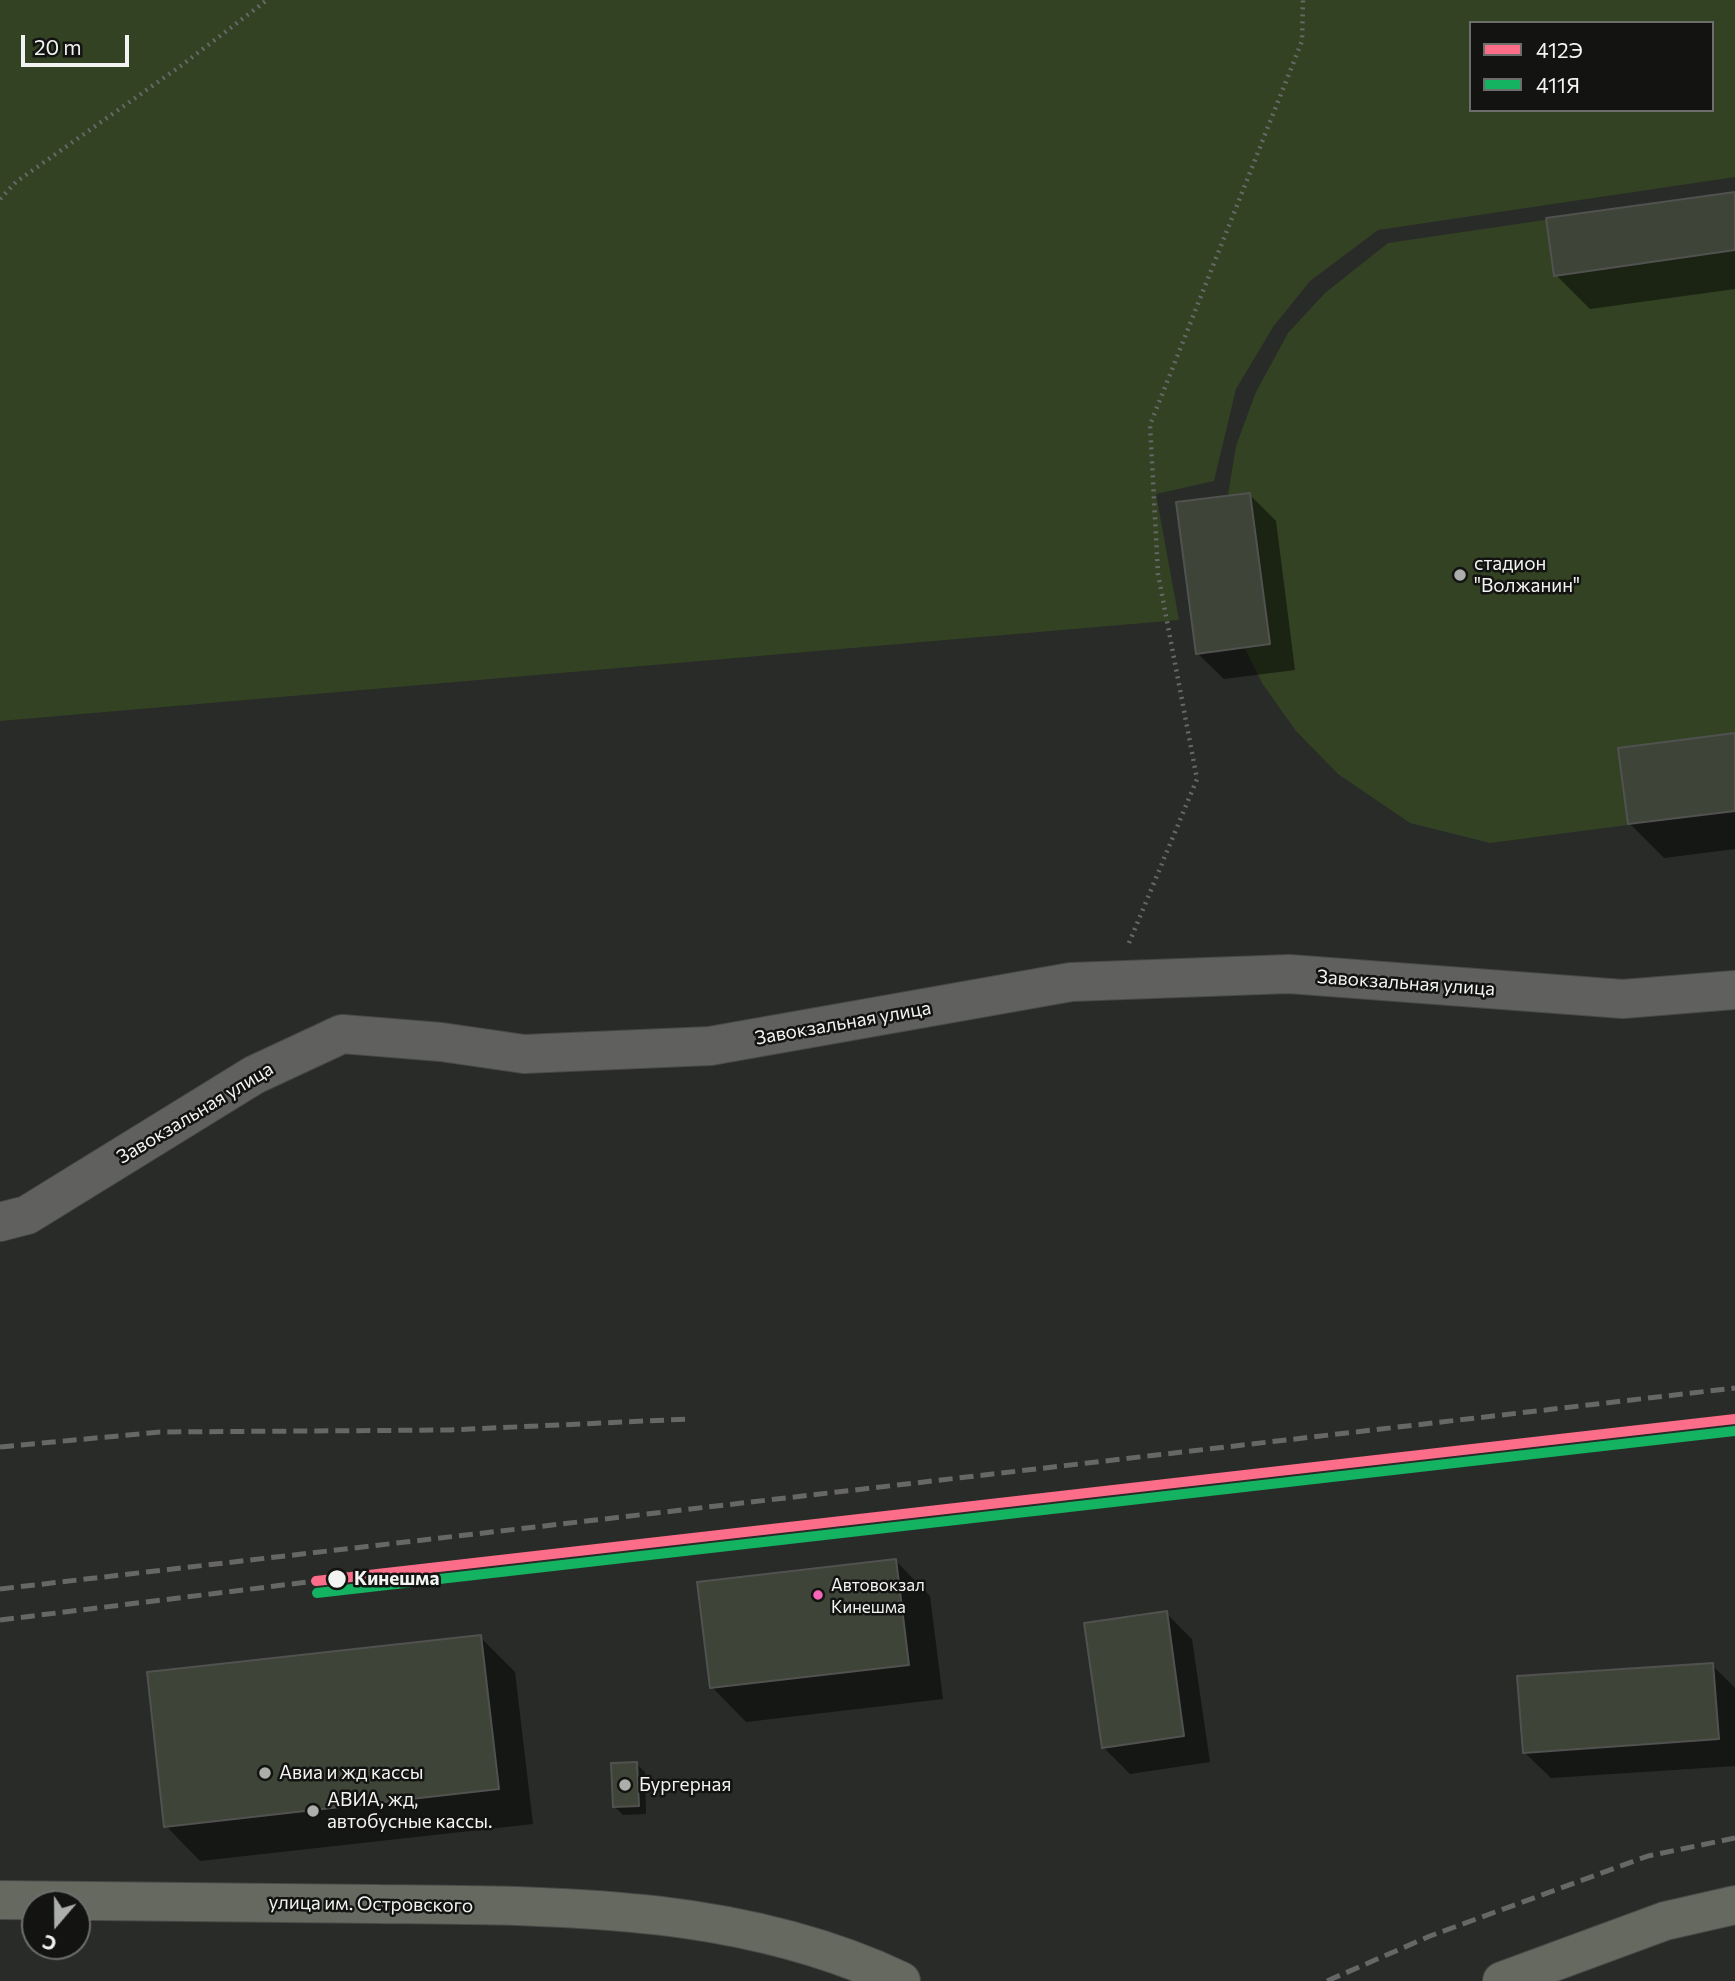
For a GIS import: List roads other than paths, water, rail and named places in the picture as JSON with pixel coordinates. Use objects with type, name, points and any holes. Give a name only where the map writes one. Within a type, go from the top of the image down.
[{"type":"main road","name":"улица им. Островского","points":[[0,1900],[561,1906],[648,1913],[797,1940],[901,1981]]},
{"type":"main road","points":[[1502,1981],[1569,1970],[1665,1921],[1735,1905]]},
{"type":"street","name":"Завокзальная улица","points":[[0,1222],[27,1215],[254,1074],[341,1034],[441,1042],[524,1054],[710,1046],[1071,982],[1289,974],[1623,999],[1735,990]]},
{"type":"railway","points":[[0,1589],[1735,1388]]},
{"type":"railway","points":[[0,1447],[160,1432],[449,1430],[689,1419]]},
{"type":"railway","points":[[0,1620],[316,1581]]},
{"type":"railway","points":[[1327,1981],[1430,1936],[1648,1856],[1735,1838]]},
{"type":"place","name":"стадион \"Волжанин\"","points":[[1460,575]]},
{"type":"place","name":"Кинешма","points":[[337,1579]]},
{"type":"place","name":"Автовокзал Кинешма","points":[[818,1595]]},
{"type":"place","name":"Авиа и жд кассы","points":[[265,1773]]},
{"type":"place","name":"Бургерная","points":[[625,1785]]},
{"type":"place","name":"АВИА, жд, автобусные кассы.","points":[[313,1811]]}]
